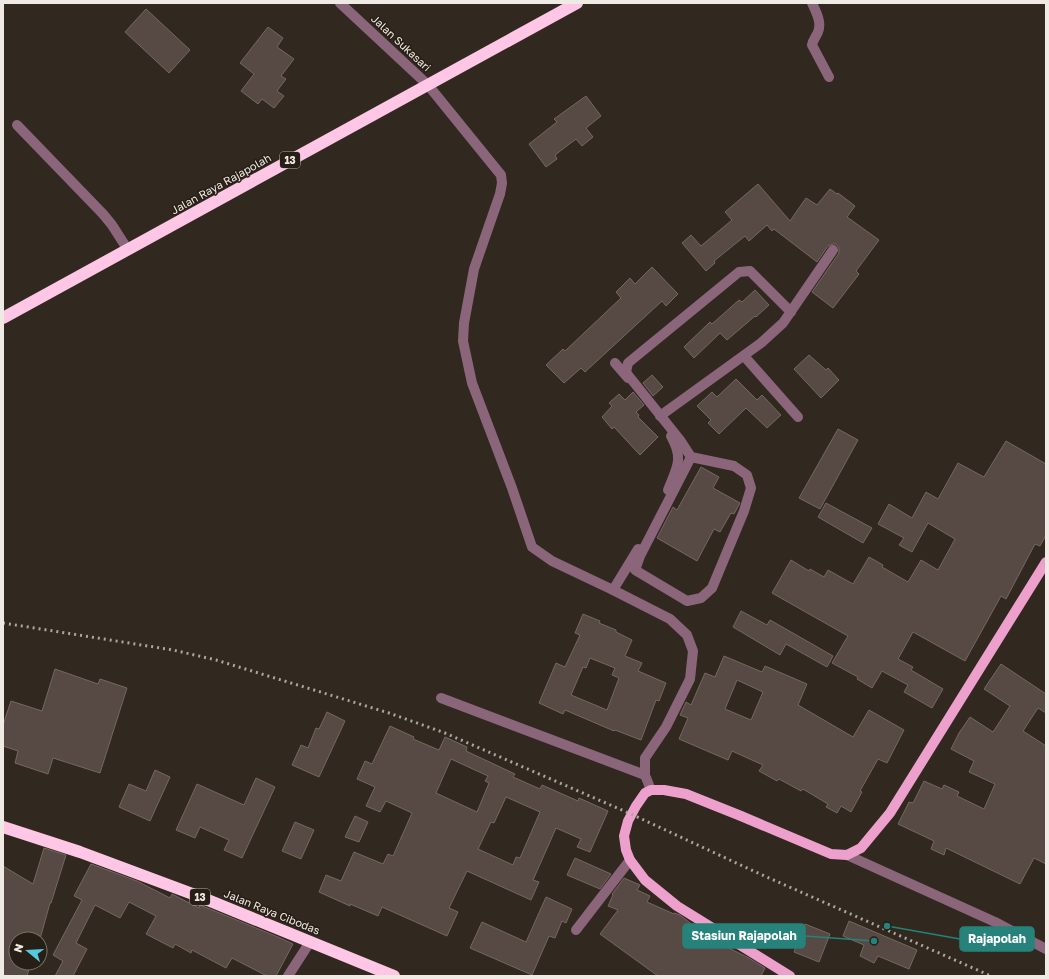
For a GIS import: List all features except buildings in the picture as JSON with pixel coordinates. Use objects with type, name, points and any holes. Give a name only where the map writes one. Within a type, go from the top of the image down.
[{"type":"highway","name":"Jalan Raya Rajapolah","points":[[3,318],[578,3]]},
{"type":"highway","name":"Jalan Raya Cibodas","points":[[3,827],[80,852],[198,896],[394,976]]},
{"type":"main road","points":[[790,976],[677,906],[645,880],[630,860],[626,850],[624,836],[628,821],[636,806],[645,793],[651,790],[664,790],[686,794],[830,854],[847,855],[862,848],[890,813],[1046,564]]},
{"type":"street","points":[[812,3],[819,22],[819,30],[812,42],[812,45],[829,77]]},
{"type":"street","name":"Jalan Sukasari","points":[[344,5],[428,85],[501,175],[502,183],[500,194],[474,269],[464,323],[463,341],[472,383],[512,488],[532,547],[552,561],[613,590],[670,620],[687,635],[693,651],[690,679],[666,726],[646,758],[645,775]]},
{"type":"street","points":[[17,125],[103,214],[128,250]]},
{"type":"street","points":[[660,416],[761,344],[784,323],[833,250]]},
{"type":"street","points":[[613,590],[643,540],[668,489],[679,459],[674,441],[660,416],[626,372],[628,363],[739,272],[750,271],[791,312]]},
{"type":"street","points":[[744,356],[798,417]]},
{"type":"street","points":[[615,364],[680,440],[691,457],[734,466],[747,475],[751,488],[744,511],[712,588],[702,598],[687,601],[636,570]]},
{"type":"street","points":[[613,590],[636,570],[640,556],[691,457]]},
{"type":"street","points":[[441,698],[645,775],[651,790]]},
{"type":"street","points":[[847,855],[996,922],[1046,949]]},
{"type":"street","points":[[576,930],[630,860]]},
{"type":"street","points":[[288,976],[310,942]]},
{"type":"railway","points":[[3,623],[173,650],[216,660],[389,713],[445,733],[631,814],[760,874],[991,976]]},
{"type":"place","name":"Rajapolah","points":[[887,926]]},
{"type":"place","name":"Stasiun Rajapolah","points":[[874,941]]}]
